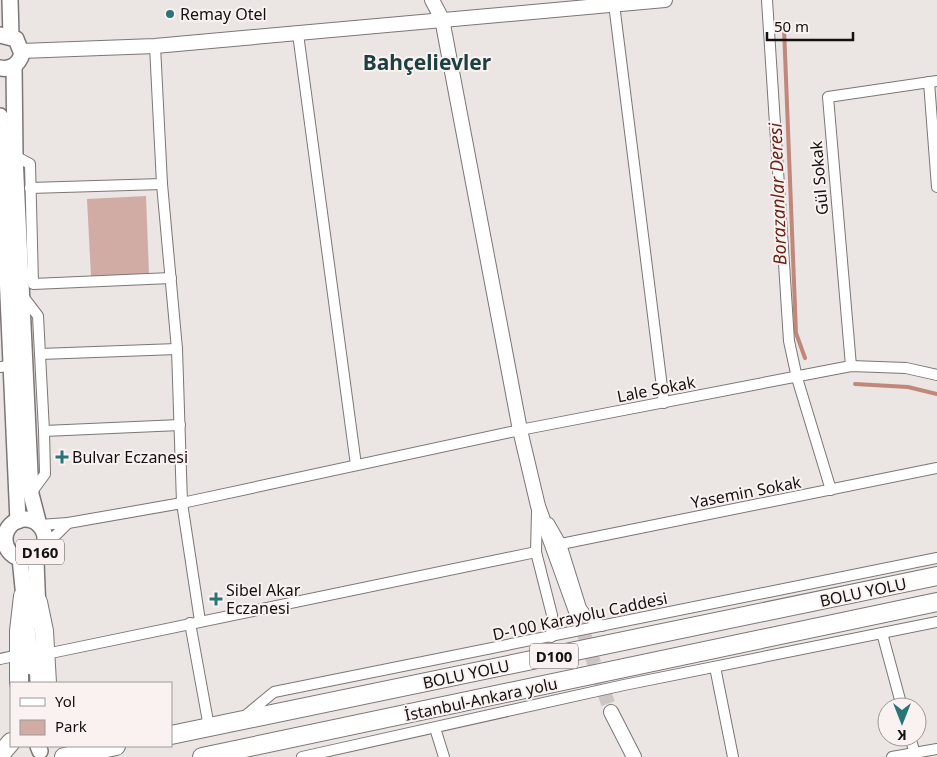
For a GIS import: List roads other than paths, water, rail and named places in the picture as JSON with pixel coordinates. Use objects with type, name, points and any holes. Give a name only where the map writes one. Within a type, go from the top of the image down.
[{"type":"highway","name":"BOLU YOLU","points":[[172,735],[937,576]]},
{"type":"highway","points":[[31,599],[46,654],[47,682]]},
{"type":"highway","points":[[19,682],[19,655],[31,599]]},
{"type":"highway","name":"İstanbul-Ankara yolu","points":[[202,757],[251,752],[937,602]]},
{"type":"highway","points":[[0,754],[10,743]]},
{"type":"highway","points":[[64,757],[111,747]]},
{"type":"main road","points":[[10,0],[3,35],[19,43],[22,51],[20,59],[7,67],[15,156]]},
{"type":"main road","points":[[432,0],[442,19],[520,430],[538,506],[576,611]]},
{"type":"main road","points":[[22,51],[155,46],[665,0]]},
{"type":"main road","name":"D160","points":[[0,120],[5,366],[18,521]]},
{"type":"main road","name":"D160","points":[[15,156],[31,494],[39,525],[45,536],[36,562],[31,599],[29,631],[31,682]]},
{"type":"main road","name":"D160","points":[[39,525],[27,519],[18,521],[10,526],[3,541],[9,551],[20,558],[33,557],[41,550]]},
{"type":"main road","name":"D160","points":[[20,558],[31,599],[38,682]]},
{"type":"main road","points":[[612,712],[634,757]]},
{"type":"street","points":[[767,0],[789,341],[797,378],[831,490]]},
{"type":"street","points":[[614,4],[664,403]]},
{"type":"street","points":[[298,34],[356,465]]},
{"type":"street","points":[[155,46],[162,184],[177,349],[182,503],[200,621]]},
{"type":"street","points":[[933,82],[937,187]]},
{"type":"street","name":"Gül Sokak","points":[[850,366],[828,97],[933,82]]},
{"type":"street","points":[[15,156],[30,164],[33,284],[170,278]]},
{"type":"street","points":[[30,188],[162,184]]},
{"type":"street","points":[[21,295],[38,316],[44,431],[45,474],[31,494]]},
{"type":"street","points":[[40,354],[177,349]]},
{"type":"street","name":"Lale Sokak","points":[[39,525],[68,524],[182,503],[520,430],[797,378],[850,366],[906,368],[937,375]]},
{"type":"street","points":[[44,431],[180,425]]},
{"type":"street","name":"Yasemin Sokak","points":[[561,544],[937,468]]},
{"type":"street","points":[[538,506],[561,544],[582,608],[586,615],[602,626]]},
{"type":"street","points":[[538,506],[536,552],[552,616],[551,637]]},
{"type":"street","points":[[41,550],[68,524]]},
{"type":"street","points":[[46,654],[536,552]]},
{"type":"street","name":"D-100 Karayolu Caddesi","points":[[238,722],[274,692],[937,558]]},
{"type":"street","points":[[302,757],[715,667],[937,622]]},
{"type":"street","points":[[190,624],[209,727]]},
{"type":"street","points":[[882,633],[899,697]]},
{"type":"street","points":[[0,659],[19,655]]},
{"type":"street","points":[[715,667],[733,757]]},
{"type":"street","points":[[435,728],[444,757]]},
{"type":"street","points":[[892,757],[915,755],[937,749]]},
{"type":"waterway","name":"Borazanlar Deresi","points":[[784,28],[796,333],[805,358]]},
{"type":"waterway","name":"Borazanlar Deresi","points":[[855,384],[908,387],[937,394]]},
{"type":"tunnel","points":[[576,611],[611,712]]},
{"type":"place","name":"Remay Otel","points":[[170,14]]},
{"type":"place","name":"Bulvar Eczanesi","points":[[62,457]]},
{"type":"place","name":"Sibel Akar Eczanesi","points":[[216,599]]},
{"type":"district","name":"Bahçelievler","points":[[427,62]]}]
